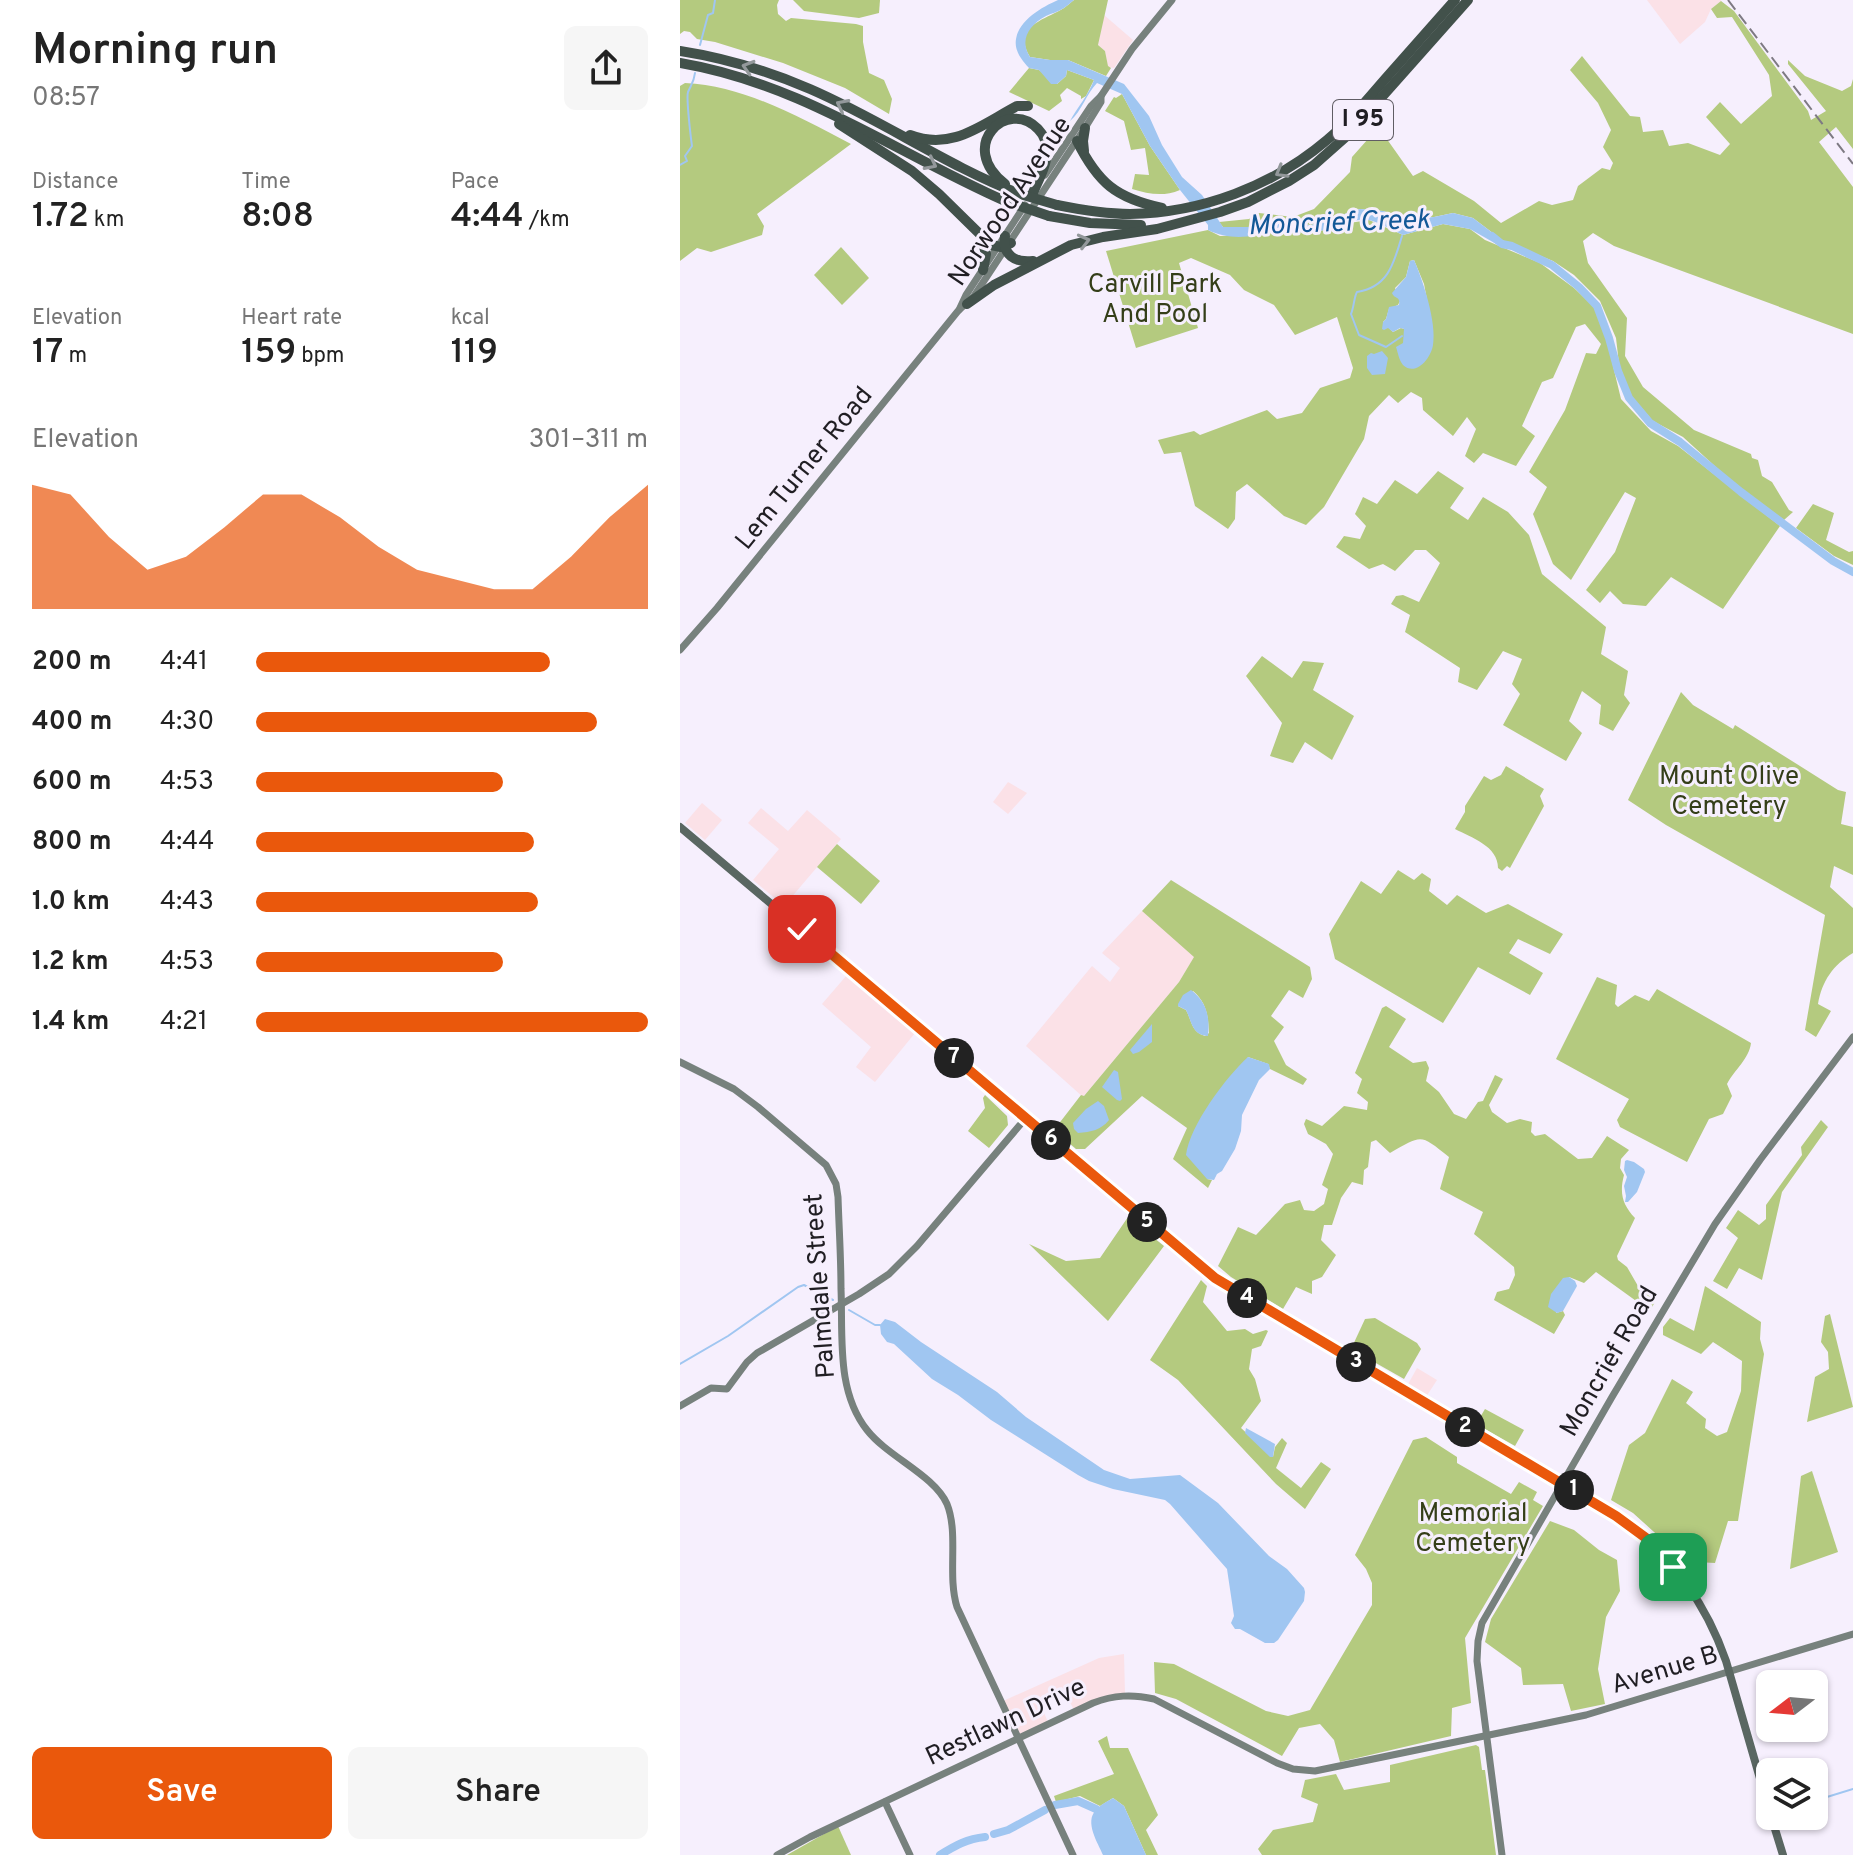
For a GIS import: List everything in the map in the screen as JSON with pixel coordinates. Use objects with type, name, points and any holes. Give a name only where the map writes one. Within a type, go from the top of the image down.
[{"type":"highway","name":"I 95","points":[[680,51],[722,59],[823,95],[966,170],[1015,191],[1085,211],[1145,213],[1185,208],[1223,198],[1250,188],[1304,158],[1361,107],[1455,0]]},
{"type":"highway","name":"I 95","points":[[680,63],[728,74],[786,93],[1005,201],[1049,216],[1090,223],[1121,226],[1152,224],[1195,218],[1232,208],[1262,196],[1314,165],[1360,123],[1468,0]]},
{"type":"highway","points":[[786,93],[903,165],[929,185],[991,245],[1004,245],[1011,257],[1019,261],[1043,258]]},
{"type":"highway","points":[[1002,100],[1005,106],[1003,113]]},
{"type":"highway","points":[[869,119],[915,137],[939,141],[959,137],[1017,106],[1028,106]]},
{"type":"highway","points":[[1015,191],[993,172],[986,162],[984,150],[994,128],[1016,119],[1037,127],[1046,142],[1045,164],[1032,195]]},
{"type":"highway","points":[[1085,128],[1083,141],[1086,160]]},
{"type":"highway","points":[[1077,141],[1086,160],[1104,183],[1135,202],[1172,210]]},
{"type":"highway","points":[[963,308],[987,289],[1078,242],[1157,229],[1195,218]]},
{"type":"highway","points":[[980,235],[986,254],[983,270]]},
{"type":"main road","points":[[680,827],[1203,1269],[1626,1523],[1662,1554],[1703,1608],[1720,1643],[1756,1765]]},
{"type":"main road","points":[[1775,1830],[1783,1855]]},
{"type":"street","name":"Norwood Avenue","points":[[963,308],[963,301],[1004,245],[1032,195],[1091,106],[1172,0]]},
{"type":"street","name":"Norwood Avenue","points":[[963,308],[1077,141],[1101,102],[1101,96]]},
{"type":"street","name":"Lem Turner Road","points":[[680,650],[963,308]]},
{"type":"street","name":"Moncrief Road","points":[[1502,1855],[1477,1661],[1479,1631],[1612,1397],[1722,1213],[1853,1037]]},
{"type":"street","name":"Palmdale Street","points":[[680,1062],[743,1094],[826,1165],[836,1184],[845,1378],[849,1397],[856,1414],[875,1439],[935,1488],[946,1504],[951,1525],[953,1589],[957,1607],[1073,1855]]},
{"type":"street","points":[[680,1406],[711,1388],[727,1389],[751,1357],[878,1282],[903,1261],[1025,1119]]},
{"type":"street","points":[[841,1286],[848,1293],[859,1294]]},
{"type":"street","points":[[825,1314],[835,1317],[842,1325]]},
{"type":"street","name":"Avenue B","points":[[1487,1737],[1586,1715],[1853,1634]]},
{"type":"street","name":"Restlawn Drive","points":[[777,1855],[1098,1701],[1126,1695],[1154,1699],[1277,1763],[1301,1771],[1321,1771],[1487,1737]]},
{"type":"street","points":[[885,1802],[910,1855]]},
{"type":"shaded area","points":[[1647,0],[1721,1],[1711,9],[1705,22],[1680,44]]},
{"type":"shaded area","points":[[1104,15],[1133,40],[1114,68],[1108,67],[1105,51],[1098,45]]},
{"type":"shaded area","points":[[1008,782],[1027,793],[1008,814],[993,802]]},
{"type":"shaded area","points":[[702,803],[722,820],[705,840],[685,823]]},
{"type":"shaded area","points":[[761,808],[788,831],[807,810],[841,839],[784,906],[753,880],[779,849],[748,823]]},
{"type":"shaded area","points":[[1142,911],[1195,956],[1179,982],[1083,1097],[1026,1046],[1092,966],[1110,982],[1120,968],[1102,953]]},
{"type":"shaded area","points":[[847,975],[915,1033],[875,1082],[856,1067],[871,1047],[822,1004]]},
{"type":"shaded area","points":[[1417,1368],[1437,1380],[1426,1397],[1407,1386]]},
{"type":"shaded area","points":[[1124,1654],[1125,1693],[1074,1710],[1062,1687],[1038,1699],[1048,1722],[1021,1734],[1018,1732],[1003,1701],[1099,1658]]},
{"type":"green space","points":[[680,0],[779,0],[778,14],[786,21],[791,18],[863,26],[869,73],[884,80],[892,99],[889,114],[845,88],[783,63],[697,39],[690,32],[680,34]]},
{"type":"green space","points":[[793,0],[880,0],[879,13],[859,18],[804,11]]},
{"type":"green space","points":[[1074,0],[1108,0],[1098,45],[1105,51],[1111,68],[1106,76],[1068,60],[1030,57],[1025,46],[1027,31],[1033,25]]},
{"type":"green space","points":[[1721,1],[1734,11],[1808,111],[1811,120],[1826,111],[1788,60],[1805,76],[1842,91],[1851,86],[1853,79],[1853,149],[1836,127],[1819,142],[1853,187],[1853,334],[1614,246],[1593,233],[1583,241],[1588,263],[1627,318],[1625,356],[1643,387],[1694,430],[1751,454],[1758,460],[1762,476],[1772,482],[1793,512],[1784,520],[1742,491],[1683,437],[1653,421],[1631,396],[1619,364],[1616,338],[1600,301],[1574,275],[1553,261],[1502,240],[1473,218],[1453,213],[1410,219],[1383,211],[1360,209],[1311,225],[1278,222],[1259,227],[1223,227],[1219,222],[1249,219],[1259,213],[1293,217],[1314,209],[1350,172],[1352,157],[1368,139],[1384,135],[1413,176],[1423,171],[1474,201],[1501,223],[1539,201],[1552,205],[1573,200],[1578,186],[1602,168],[1610,170],[1613,163],[1603,147],[1611,130],[1598,103],[1570,70],[1582,56],[1630,116],[1640,117],[1643,132],[1663,130],[1669,146],[1688,143],[1720,155],[1730,144],[1706,117],[1720,102],[1741,124],[1772,96],[1769,75],[1732,17],[1717,18],[1711,9]]},
{"type":"green space","points":[[1029,68],[1039,70],[1057,84],[1066,76],[1067,70],[1094,80],[1086,96],[1081,99],[1067,88],[1060,95],[1062,101],[1049,111],[1009,92]]},
{"type":"green space","points":[[685,83],[750,96],[851,144],[757,214],[764,226],[762,235],[711,252],[697,248],[680,261],[680,86]]},
{"type":"green space","points":[[1122,94],[1150,146],[1180,190],[1156,194],[1132,189],[1135,174],[1149,175],[1145,148],[1131,150],[1124,121],[1105,111],[1114,97]]},
{"type":"green space","name":"Carvill Park And Pool","points":[[1369,220],[1403,235],[1443,224],[1470,229],[1485,240],[1540,263],[1596,309],[1621,399],[1651,431],[1678,446],[1780,526],[1723,609],[1671,577],[1646,606],[1623,604],[1610,591],[1600,603],[1586,590],[1615,552],[1636,498],[1625,492],[1571,580],[1553,564],[1533,514],[1547,487],[1529,472],[1565,410],[1586,353],[1596,354],[1601,344],[1585,324],[1576,327],[1553,378],[1542,382],[1522,426],[1535,436],[1516,466],[1483,453],[1474,463],[1465,456],[1476,429],[1467,417],[1453,436],[1423,410],[1422,398],[1411,392],[1398,403],[1389,395],[1369,416],[1364,439],[1324,507],[1306,525],[1284,516],[1247,484],[1236,492],[1235,519],[1228,529],[1195,506],[1181,452],[1164,454],[1158,440],[1194,431],[1200,435],[1267,410],[1277,419],[1302,413],[1320,388],[1350,378],[1353,368],[1337,317],[1295,335],[1274,305],[1244,290],[1230,275],[1191,258],[1179,263],[1198,328],[1136,348],[1106,251],[1208,230],[1220,236],[1262,235],[1273,231],[1311,233]],"holes":[[[1414,260],[1424,284],[1432,326],[1400,359],[1404,329],[1393,332],[1383,322],[1389,309],[1400,301],[1395,288],[1406,277],[1410,261]]]},
{"type":"green space","points":[[841,247],[869,278],[842,305],[814,275]]},
{"type":"green space","points":[[1438,471],[1464,488],[1450,508],[1468,520],[1483,497],[1508,512],[1529,535],[1542,574],[1606,627],[1601,654],[1628,671],[1624,695],[1630,703],[1613,731],[1599,724],[1601,705],[1582,691],[1569,721],[1582,733],[1566,761],[1503,725],[1520,694],[1512,684],[1522,659],[1503,651],[1477,690],[1458,682],[1460,668],[1405,632],[1410,615],[1391,604],[1396,596],[1403,595],[1419,602],[1440,563],[1426,550],[1415,550],[1395,571],[1383,564],[1369,569],[1336,547],[1344,536],[1360,539],[1366,526],[1355,514],[1363,497],[1377,504],[1395,480],[1417,494]]},
{"type":"green space","points":[[1813,504],[1834,513],[1826,540],[1849,552],[1853,551],[1853,565],[1834,556],[1796,528]]},
{"type":"green space","points":[[1262,656],[1292,678],[1303,661],[1324,663],[1313,690],[1354,716],[1332,760],[1305,742],[1293,763],[1270,756],[1282,723],[1246,676]]},
{"type":"green space","name":"Mount Olive Cemetery","points":[[1681,692],[1693,705],[1733,729],[1735,725],[1838,790],[1846,792],[1841,824],[1853,827],[1853,875],[1834,866],[1830,887],[1853,908],[1853,953],[1834,968],[1822,988],[1818,1004],[1831,1011],[1816,1037],[1805,1030],[1825,915],[1666,825],[1628,800]]},
{"type":"green space","points":[[1506,766],[1544,789],[1540,796],[1544,806],[1510,868],[1507,866],[1502,871],[1489,848],[1455,829],[1484,776],[1491,780],[1501,775]]},
{"type":"green space","points":[[837,844],[880,881],[861,904],[817,867]]},
{"type":"green space","points":[[1398,870],[1414,880],[1422,873],[1431,879],[1429,891],[1447,905],[1457,895],[1486,913],[1508,904],[1563,934],[1550,954],[1518,939],[1509,953],[1543,973],[1530,995],[1478,967],[1443,1023],[1335,959],[1329,934],[1361,881],[1381,894]]},
{"type":"green space","points":[[1171,880],[1310,967],[1312,979],[1303,998],[1289,990],[1271,1016],[1284,1027],[1274,1041],[1286,1065],[1307,1079],[1303,1085],[1270,1069],[1268,1064],[1248,1057],[1207,1179],[1212,1180],[1208,1188],[1173,1159],[1187,1128],[1142,1096],[1085,1149],[1076,1149],[1054,1130],[1179,982],[1194,957],[1142,911]],"holes":[[[1193,991],[1207,1015],[1209,1033],[1205,1036],[1194,1029],[1186,1010],[1178,1006]]]},
{"type":"green space","points":[[1597,977],[1617,985],[1615,1004],[1618,1007],[1635,995],[1649,1001],[1657,989],[1751,1043],[1745,1059],[1727,1084],[1732,1096],[1723,1114],[1709,1119],[1687,1162],[1620,1127],[1617,1120],[1629,1099],[1556,1059]]},
{"type":"green space","points":[[1386,1006],[1406,1019],[1389,1047],[1413,1063],[1426,1061],[1429,1068],[1426,1081],[1439,1092],[1454,1114],[1466,1119],[1478,1102],[1483,1101],[1495,1075],[1503,1079],[1489,1105],[1492,1112],[1507,1123],[1520,1119],[1532,1122],[1531,1132],[1535,1136],[1545,1134],[1578,1159],[1592,1158],[1607,1136],[1629,1150],[1621,1159],[1620,1168],[1624,1175],[1622,1194],[1635,1218],[1617,1256],[1638,1286],[1657,1298],[1650,1311],[1596,1272],[1584,1283],[1569,1277],[1556,1313],[1563,1311],[1565,1315],[1554,1334],[1494,1300],[1497,1292],[1509,1289],[1515,1275],[1514,1267],[1474,1234],[1483,1212],[1440,1189],[1449,1157],[1421,1139],[1390,1153],[1376,1140],[1371,1142],[1363,1185],[1352,1182],[1341,1198],[1332,1225],[1324,1225],[1321,1240],[1336,1255],[1322,1277],[1312,1281],[1312,1294],[1296,1287],[1283,1309],[1218,1266],[1238,1227],[1256,1235],[1285,1204],[1300,1200],[1304,1210],[1314,1211],[1324,1204],[1328,1189],[1322,1185],[1333,1154],[1326,1144],[1308,1134],[1304,1124],[1306,1119],[1322,1126],[1344,1106],[1367,1110],[1368,1102],[1357,1093],[1362,1079],[1355,1073],[1382,1008]]},
{"type":"green space","points":[[985,1095],[1007,1116],[1008,1125],[989,1148],[968,1131],[985,1108]]},
{"type":"green space","points":[[1821,1120],[1828,1127],[1782,1192],[1762,1280],[1739,1268],[1727,1289],[1713,1281],[1738,1238],[1726,1228],[1738,1210],[1759,1225],[1766,1219],[1766,1205],[1802,1155],[1801,1147]]},
{"type":"green space","points":[[1128,1217],[1164,1246],[1108,1321],[1029,1244],[1066,1261],[1100,1258]]},
{"type":"green space","points":[[1201,1280],[1207,1286],[1203,1302],[1227,1331],[1245,1329],[1253,1334],[1268,1331],[1261,1346],[1252,1349],[1249,1369],[1261,1401],[1241,1428],[1273,1457],[1275,1447],[1282,1438],[1287,1443],[1276,1468],[1301,1488],[1321,1462],[1331,1469],[1305,1509],[1276,1484],[1178,1380],[1150,1360]]},
{"type":"green space","points":[[1705,1286],[1761,1322],[1760,1339],[1764,1354],[1738,1521],[1728,1521],[1715,1563],[1697,1562],[1676,1536],[1664,1541],[1633,1513],[1611,1500],[1629,1445],[1645,1433],[1672,1379],[1693,1392],[1686,1403],[1706,1419],[1705,1428],[1717,1436],[1727,1432],[1741,1391],[1742,1361],[1713,1342],[1701,1354],[1663,1335],[1663,1327],[1670,1318],[1694,1331]]},
{"type":"green space","points":[[1830,1314],[1853,1407],[1807,1422],[1815,1377],[1829,1369],[1828,1352],[1821,1342],[1825,1316]]},
{"type":"green space","points":[[1375,1318],[1417,1343],[1421,1349],[1404,1379],[1352,1347],[1365,1319]]},
{"type":"green space","points":[[1485,1409],[1524,1430],[1515,1446],[1476,1424]]},
{"type":"green space","name":"Memorial Cemetery","points":[[1426,1437],[1457,1457],[1457,1463],[1511,1494],[1519,1482],[1537,1492],[1533,1500],[1543,1506],[1465,1638],[1471,1703],[1452,1708],[1451,1736],[1340,1762],[1334,1740],[1320,1724],[1299,1728],[1282,1756],[1176,1699],[1155,1693],[1154,1662],[1174,1664],[1266,1711],[1288,1716],[1310,1710],[1372,1605],[1372,1583],[1355,1555],[1413,1440]]},
{"type":"green space","points":[[1812,1471],[1838,1552],[1790,1569],[1801,1476]]},
{"type":"green space","points":[[1550,1521],[1574,1530],[1617,1560],[1620,1591],[1606,1617],[1598,1669],[1605,1704],[1571,1711],[1563,1684],[1523,1685],[1521,1668],[1485,1642],[1491,1619]]},
{"type":"green space","points":[[1107,1736],[1110,1748],[1128,1748],[1158,1815],[1146,1830],[1158,1855],[1146,1855],[1124,1806],[1113,1798],[1100,1806],[1080,1796],[1056,1802],[1054,1796],[1114,1774],[1098,1741]]},
{"type":"green space","points":[[1476,1745],[1479,1747],[1482,1770],[1485,1770],[1496,1855],[1262,1855],[1258,1849],[1273,1830],[1313,1822],[1318,1804],[1301,1797],[1305,1780],[1336,1774],[1344,1790],[1390,1782],[1390,1765]]},
{"type":"green space","points":[[838,1826],[851,1855],[787,1855]]},
{"type":"water","points":[[1058,0],[1074,0],[1031,28],[1025,45],[1030,57],[1068,60],[1124,84],[1149,116],[1182,177],[1202,195],[1223,227],[1259,227],[1278,222],[1311,225],[1360,209],[1383,211],[1410,219],[1453,213],[1473,218],[1502,240],[1498,245],[1470,229],[1443,224],[1403,235],[1368,220],[1319,231],[1272,231],[1232,237],[1208,230],[1208,225],[1150,146],[1122,94],[1097,83],[1070,121],[1094,80],[1067,70],[1066,76],[1057,84],[1051,84],[1039,70],[1029,68],[1021,58],[1016,43],[1018,32],[1038,10]]},
{"type":"water","points":[[1414,260],[1428,302],[1434,336],[1429,355],[1413,369],[1403,365],[1396,347],[1403,343],[1404,329],[1393,332],[1388,328],[1382,329],[1389,307],[1399,305],[1399,300],[1392,293],[1406,277],[1410,261]]},
{"type":"water","points":[[1382,351],[1388,358],[1385,374],[1372,375],[1367,368],[1367,356]]},
{"type":"water","points":[[1191,990],[1206,1010],[1208,1036],[1196,1030],[1186,1010],[1178,1006],[1183,995]]},
{"type":"water","points":[[1152,1024],[1152,1042],[1133,1054],[1130,1050]]},
{"type":"water","points":[[1248,1057],[1269,1064],[1270,1069],[1259,1080],[1242,1115],[1235,1149],[1214,1180],[1207,1179],[1186,1155],[1189,1143],[1210,1102]]},
{"type":"water","points":[[1114,1070],[1118,1072],[1120,1101],[1102,1087]]},
{"type":"water","points":[[1098,1101],[1104,1106],[1109,1120],[1095,1130],[1078,1133],[1073,1123]]},
{"type":"water","points":[[1627,1160],[1645,1172],[1637,1192],[1625,1202],[1627,1177],[1624,1170]]},
{"type":"water","points":[[1569,1277],[1577,1286],[1563,1311],[1557,1313],[1548,1307],[1551,1294],[1563,1278]]},
{"type":"water","points":[[885,1319],[895,1322],[997,1392],[1026,1417],[1104,1470],[1130,1479],[1180,1475],[1218,1503],[1304,1588],[1304,1601],[1278,1640],[1265,1643],[1235,1629],[1231,1623],[1234,1616],[1227,1569],[1170,1504],[1165,1500],[1089,1481],[991,1420],[932,1379],[894,1344],[887,1342],[881,1334],[880,1325]]},
{"type":"water","points":[[1246,1428],[1275,1444],[1273,1457],[1245,1433]]},
{"type":"water","points":[[1113,1798],[1124,1806],[1146,1855],[1103,1855],[1091,1820],[1098,1808]]},
{"type":"waterway","points":[[700,45],[715,0]]},
{"type":"waterway","points":[[680,165],[687,161],[685,156],[692,146],[688,92],[695,73]]},
{"type":"waterway","points":[[1402,236],[1388,272],[1376,285],[1357,292],[1351,314],[1359,335],[1386,347],[1402,336]]},
{"type":"waterway","name":"Moncrief Creek","points":[[1492,236],[1502,244],[1552,265],[1597,306],[1629,398],[1650,423],[1680,442],[1833,561],[1853,572]]},
{"type":"waterway","points":[[680,1364],[728,1336],[798,1287],[804,1285],[833,1300]]},
{"type":"waterway","points":[[849,1310],[880,1325]]},
{"type":"waterway","points":[[1828,1797],[1853,1789]]},
{"type":"waterway","points":[[1055,1805],[1078,1801],[1096,1809]]},
{"type":"waterway","points":[[994,1834],[1045,1810]]},
{"type":"waterway","points":[[940,1855],[962,1843],[985,1837]]},
{"type":"railway","points":[[1728,0],[1853,164]]},
{"type":"route","points":[[802,929],[1215,1278],[1616,1516],[1646,1538],[1673,1567]]}]
